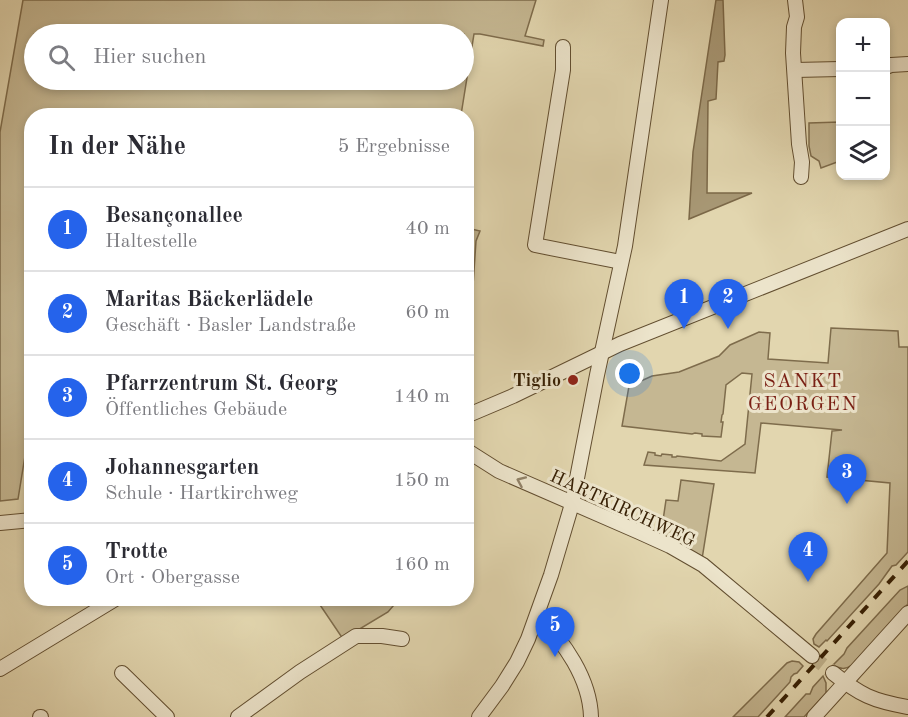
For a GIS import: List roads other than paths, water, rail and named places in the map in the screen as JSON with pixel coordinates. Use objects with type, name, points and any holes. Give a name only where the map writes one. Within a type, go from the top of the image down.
[{"type":"street","points":[[479,717],[517,662],[537,616],[572,504],[621,262],[661,0]]},
{"type":"street","points":[[795,0],[797,17],[794,27],[794,53],[802,162],[801,177]]},
{"type":"street","points":[[562,47],[563,70],[535,245],[621,262]]},
{"type":"street","points":[[890,66],[908,64]]},
{"type":"street","points":[[795,70],[836,69]]},
{"type":"street","points":[[474,413],[602,352],[908,229]]},
{"type":"street","name":"HARTKIRCHWEG","points":[[474,455],[499,471],[670,546],[703,565],[812,656]]},
{"type":"street","points":[[0,523],[24,521]]},
{"type":"street","points":[[0,669],[104,606]]},
{"type":"street","points":[[814,717],[908,613]]},
{"type":"street","points":[[537,616],[565,648],[578,670],[588,695],[591,717]]},
{"type":"street","points":[[238,717],[300,672],[356,636],[402,639]]},
{"type":"street","points":[[122,674],[167,717]]},
{"type":"street","points":[[832,674],[860,694],[875,700],[908,706]]},
{"type":"tunnel","points":[[812,656],[833,673]]},
{"type":"railway","points":[[767,717],[908,561]]},
{"type":"place","name":"Besançonallee","points":[[684,329]]},
{"type":"place","name":"Maritas Bäckerlädele","points":[[728,329]]},
{"type":"place","name":"Tiglio","points":[[573,380]]},
{"type":"place","name":"Pfarrzentrum St. Georg","points":[[847,504]]},
{"type":"place","name":"Johannesgarten","points":[[808,582]]},
{"type":"place","name":"Trotte","points":[[555,657]]},
{"type":"district","name":"SANKT GEORGEN","points":[[803,392]]}]
